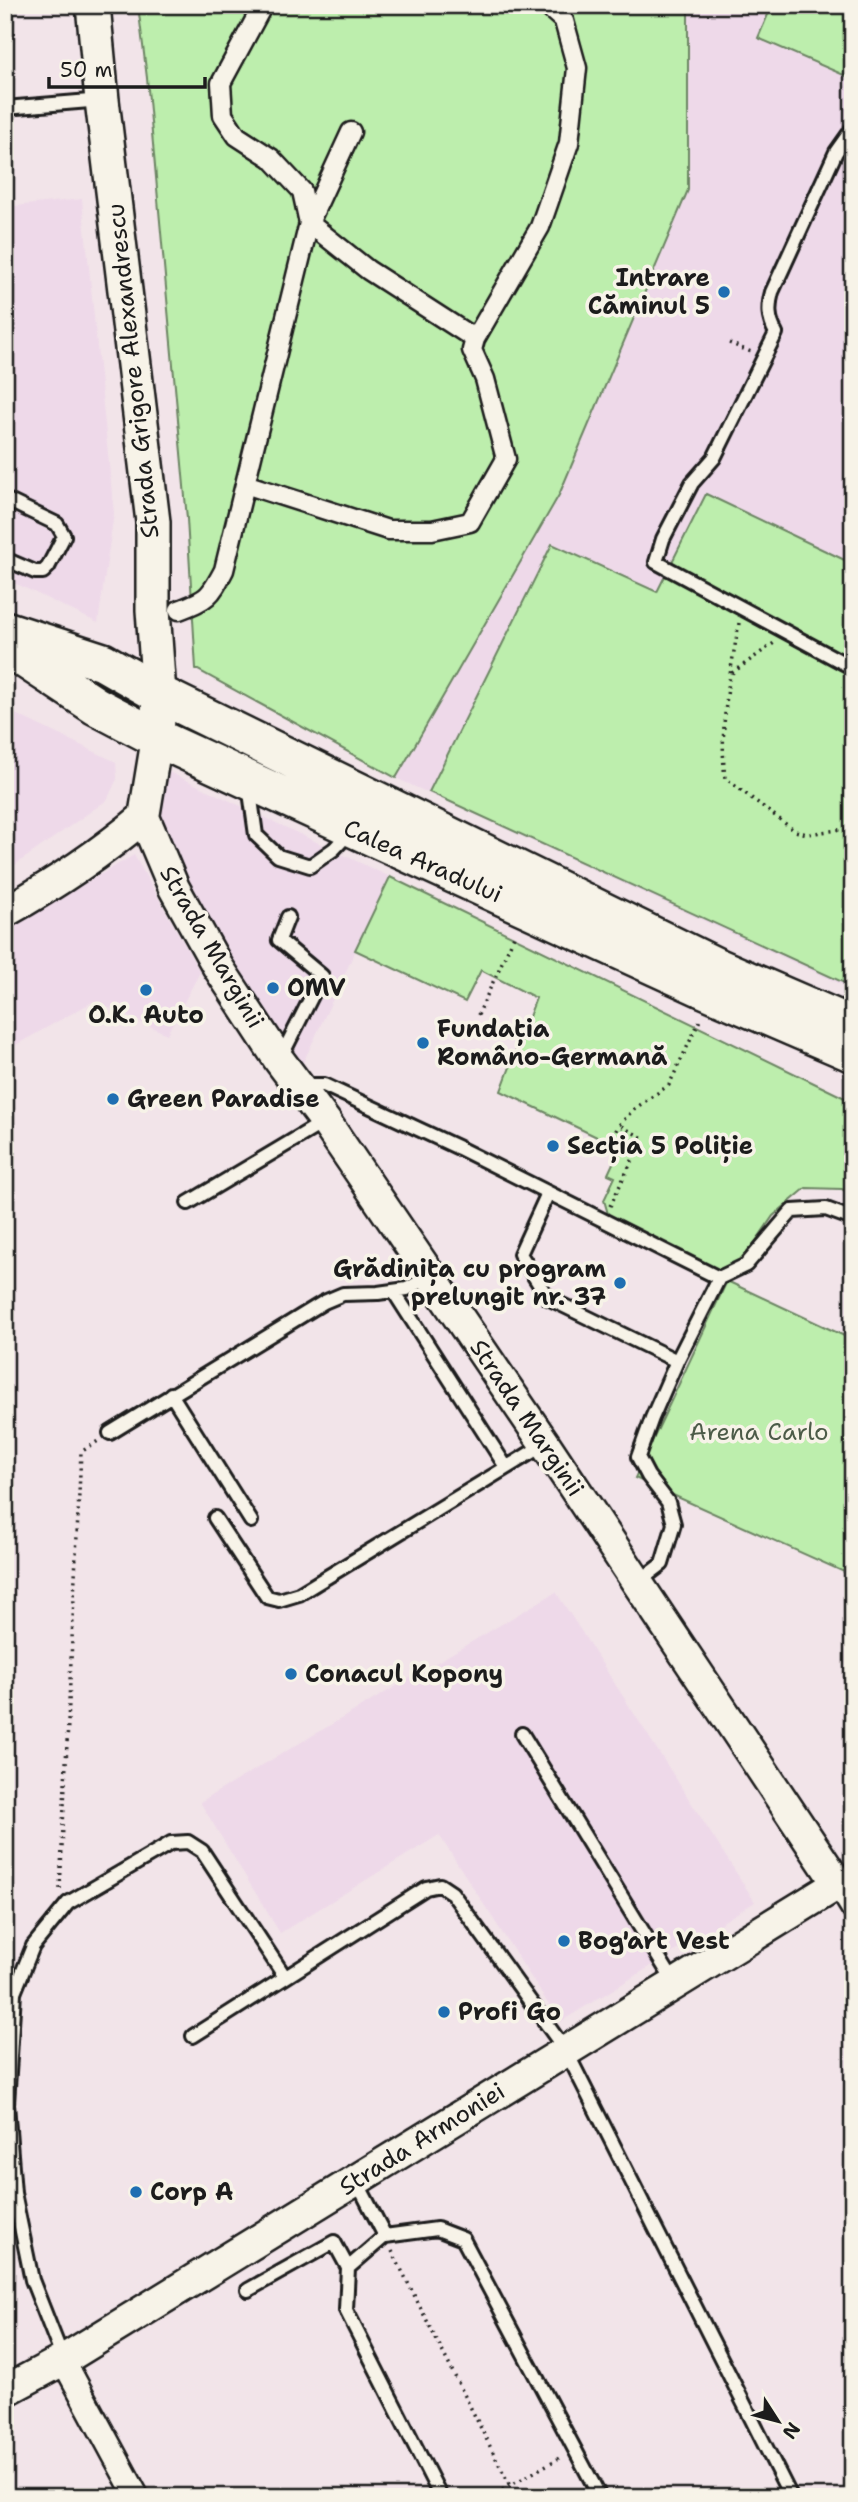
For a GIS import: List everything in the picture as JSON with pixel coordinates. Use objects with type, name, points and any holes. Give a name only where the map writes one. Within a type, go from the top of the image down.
[{"type":"main road","name":"Strada Grigore Alexandrescu","points":[[93,5],[153,522],[153,610],[159,694],[157,738]]},
{"type":"main road","name":"Calea Aradului","points":[[5,630],[103,662],[159,694],[717,967],[853,1026]]},
{"type":"main road","name":"Calea Aradului","points":[[5,646],[96,706],[157,738],[353,830],[853,1054]]},
{"type":"street","points":[[264,5],[221,83],[223,115],[237,136],[271,158],[302,191],[309,223],[368,270],[475,339]]},
{"type":"street","points":[[245,484],[388,530],[432,530],[470,522],[506,460],[485,379],[472,349],[475,339],[540,227],[569,143],[577,68],[564,21],[547,5]]},
{"type":"street","points":[[179,610],[200,602],[211,594],[223,570],[309,223],[351,132]]},
{"type":"street","points":[[5,912],[53,885],[107,848],[144,817],[157,738]]},
{"type":"street","name":"Strada Marginii","points":[[144,817],[174,888],[218,967],[279,1060],[324,1121],[545,1444],[845,1896]]},
{"type":"street","name":"Strada Armoniei","points":[[5,2391],[63,2360],[676,1984],[845,1896]]},
{"type":"street","points":[[63,2360],[137,2497]]},
{"type":"lane","points":[[5,108],[102,100]]},
{"type":"lane","points":[[853,128],[836,152],[772,292],[768,305],[776,333],[720,448],[692,483],[663,539],[656,562],[853,668]]},
{"type":"lane","points":[[5,499],[57,524],[64,536],[48,568],[43,572],[35,572],[5,559]]},
{"type":"lane","points":[[249,781],[256,835],[278,856],[308,871],[353,830]]},
{"type":"lane","points":[[279,1060],[322,976],[279,940],[288,917]]},
{"type":"lane","points":[[302,1091],[313,1085],[324,1084],[719,1278]]},
{"type":"lane","points":[[188,1203],[324,1121]]},
{"type":"lane","points":[[548,1193],[520,1254],[548,1298],[677,1361]]},
{"type":"lane","points":[[636,1583],[662,1564],[674,1524],[668,1502],[648,1476],[638,1457],[677,1361],[719,1278],[746,1265],[792,1211],[825,1209],[853,1219]]},
{"type":"lane","points":[[110,1433],[324,1302],[343,1294],[407,1289],[430,1276]]},
{"type":"lane","points":[[394,1292],[506,1468]]},
{"type":"lane","points":[[171,1394],[251,1521]]},
{"type":"lane","points":[[215,1518],[267,1597],[279,1600],[299,1594],[545,1444]]},
{"type":"lane","points":[[522,1734],[676,1984]]},
{"type":"lane","points":[[63,2360],[32,2280],[14,2193],[7,2104],[14,1993],[33,1945],[68,1903],[171,1843],[188,1842],[202,1851],[285,1977]]},
{"type":"lane","points":[[193,2036],[426,1888],[440,1885],[452,1893],[566,2051],[791,2497]]},
{"type":"lane","points":[[356,2180],[385,2236]]},
{"type":"lane","points":[[348,2268],[385,2236],[438,2229],[463,2239],[600,2497]]},
{"type":"lane","points":[[248,2290],[334,2242],[348,2268],[346,2310],[441,2497]]},
{"type":"path","points":[[729,343],[762,358]]},
{"type":"path","points":[[741,609],[722,748],[725,778],[795,831],[807,834],[853,828]]},
{"type":"path","points":[[730,674],[787,633]]},
{"type":"path","points":[[478,1015],[516,932]]},
{"type":"path","points":[[609,1143],[619,1125],[634,1109],[669,1085],[700,1020]]},
{"type":"path","points":[[603,1220],[643,1138],[619,1125]]},
{"type":"path","points":[[58,1915],[81,1452],[110,1433]]},
{"type":"path","points":[[385,2236],[510,2486]]},
{"type":"path","points":[[490,2497],[575,2449]]},
{"type":"shaded area","points":[[688,5],[853,5],[853,990],[396,778],[559,495],[688,190]]},
{"type":"shaded area","points":[[82,199],[114,513],[98,623],[19,585],[5,581],[5,207]]},
{"type":"shaded area","points":[[5,709],[116,762],[117,779],[107,800],[5,872]]},
{"type":"shaded area","points":[[167,771],[390,877],[302,1065],[292,1057],[201,919],[156,816]]},
{"type":"shaded area","points":[[134,855],[200,972],[167,1034],[94,1001],[5,1051],[5,930]]},
{"type":"shaded area","points":[[556,1592],[755,1902],[560,2022],[439,1835],[280,1933],[200,1802]]},
{"type":"green space","points":[[138,5],[688,5],[688,190],[559,495],[396,778],[196,669],[187,519]]},
{"type":"green space","points":[[772,5],[853,5],[853,79],[758,38]]},
{"type":"green space","points":[[706,494],[853,564],[853,987],[429,792],[552,544],[657,592]]},
{"type":"green space","points":[[390,877],[853,1102],[853,1195],[842,1189],[806,1188],[773,1216],[745,1257],[727,1270],[708,1268],[610,1221],[604,1200],[615,1177],[608,1174],[620,1148],[501,1091],[536,998],[481,970],[465,1002],[355,950]]},
{"type":"green space","name":"Arena Carlo","points":[[727,1281],[853,1340],[853,1576],[635,1478]]},
{"type":"place","name":"Intrare Căminul 5","points":[[724,292]]},
{"type":"place","name":"OMV","points":[[273,988]]},
{"type":"place","name":"O.K. Auto","points":[[146,990]]},
{"type":"place","name":"Fundația Româno-Germană","points":[[423,1043]]},
{"type":"place","name":"Green Paradise","points":[[113,1099]]},
{"type":"place","name":"Secția 5 Poliție","points":[[553,1146]]},
{"type":"place","name":"Grădinița cu program prelungit nr. 37","points":[[620,1283]]},
{"type":"place","name":"Conacul Kopony","points":[[291,1674]]},
{"type":"place","name":"Bog'art Vest","points":[[564,1941]]},
{"type":"place","name":"Profi Go","points":[[444,2012]]},
{"type":"place","name":"Corp A","points":[[136,2192]]}]
